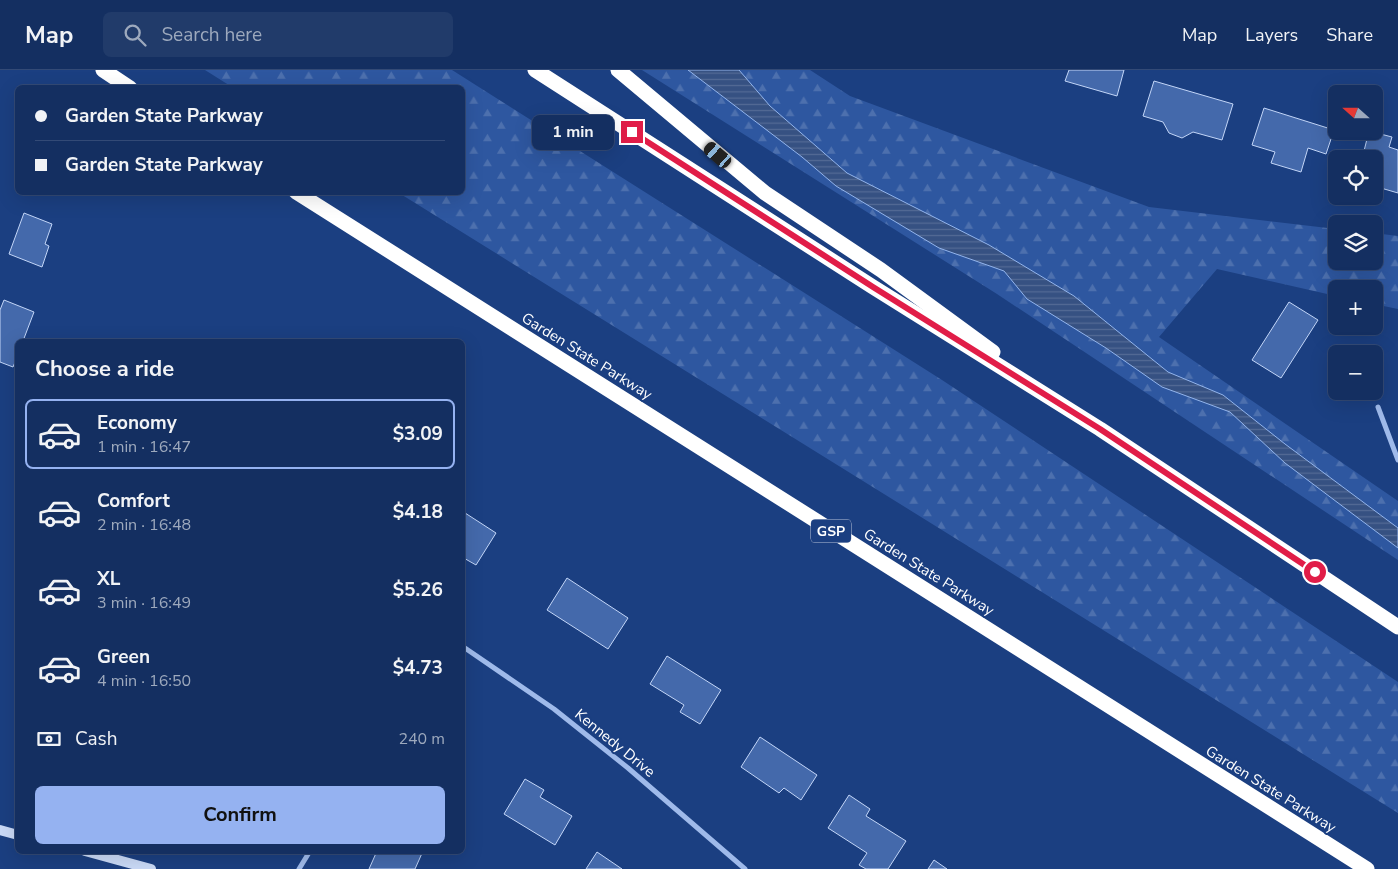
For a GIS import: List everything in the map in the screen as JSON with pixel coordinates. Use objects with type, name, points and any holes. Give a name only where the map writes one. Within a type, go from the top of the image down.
[{"type":"highway","points":[[102,70],[125,85]]},
{"type":"highway","points":[[535,70],[873,287],[1100,429],[1398,628]]},
{"type":"highway","points":[[618,70],[765,192],[881,270],[1100,429]]},
{"type":"highway","name":"Garden State Parkway","points":[[301,195],[1367,869]]},
{"type":"main road","points":[[0,830],[15,834]]},
{"type":"main road","points":[[96,854],[151,869]]},
{"type":"street","points":[[1378,407],[1398,460]]},
{"type":"street","name":"Kennedy Drive","points":[[465,648],[554,709],[606,750],[745,869]]},
{"type":"street","points":[[299,869],[308,854]]},
{"type":"green space","points":[[205,70],[452,70],[942,380],[1398,682],[1398,813],[402,195],[465,195],[465,85],[229,85]]},
{"type":"green space","points":[[642,70],[810,70],[850,96],[1149,207],[1328,228],[1328,270],[1383,270],[1383,234],[1398,236],[1398,309],[1383,306],[1383,280],[1328,280],[1328,294],[1217,269],[1159,337],[1398,501],[1398,560],[997,294]]},
{"type":"shaded area","points":[[688,70],[739,70],[770,106],[847,173],[989,245],[1074,296],[1168,372],[1223,395],[1398,528],[1398,548],[1285,463],[1230,412],[1162,387],[1106,348],[1027,299],[1004,271],[939,248],[836,186],[802,157]]},
{"type":"building","points":[[1069,70],[1124,70],[1117,96],[1065,81]]},
{"type":"building","points":[[1154,81],[1233,104],[1222,140],[1193,132],[1182,138],[1169,133],[1163,122],[1143,116]]},
{"type":"building","points":[[1264,108],[1328,128],[1328,140],[1331,140],[1326,154],[1308,148],[1301,172],[1271,163],[1275,152],[1252,145]]},
{"type":"building","points":[[1383,135],[1392,137],[1389,147],[1398,150],[1398,193],[1383,189],[1383,150],[1364,150],[1367,140],[1383,140]]},
{"type":"building","points":[[24,213],[52,224],[45,244],[49,246],[42,267],[9,254]]},
{"type":"building","points":[[4,300],[34,312],[24,339],[15,339],[15,362],[13,367],[0,362],[0,310]]},
{"type":"building","points":[[1289,302],[1318,320],[1281,378],[1252,360]]},
{"type":"building","points":[[465,513],[496,533],[476,565],[465,559]]},
{"type":"building","points":[[567,578],[628,618],[608,649],[547,610]]},
{"type":"building","points":[[667,656],[721,690],[700,724],[680,712],[684,705],[650,684]]},
{"type":"building","points":[[760,737],[817,775],[801,800],[784,788],[779,793],[741,767]]},
{"type":"building","points":[[525,779],[544,790],[540,797],[572,816],[555,845],[504,814]]},
{"type":"building","points":[[849,795],[870,809],[866,816],[906,841],[888,869],[866,869],[859,865],[867,853],[828,828]]},
{"type":"building","points":[[597,852],[622,869],[586,869]]},
{"type":"building","points":[[376,854],[422,854],[415,869],[369,869]]},
{"type":"building","points":[[934,860],[947,869],[928,869]]},
{"type":"route","points":[[632,132],[873,287],[1100,429],[1315,572]]}]
